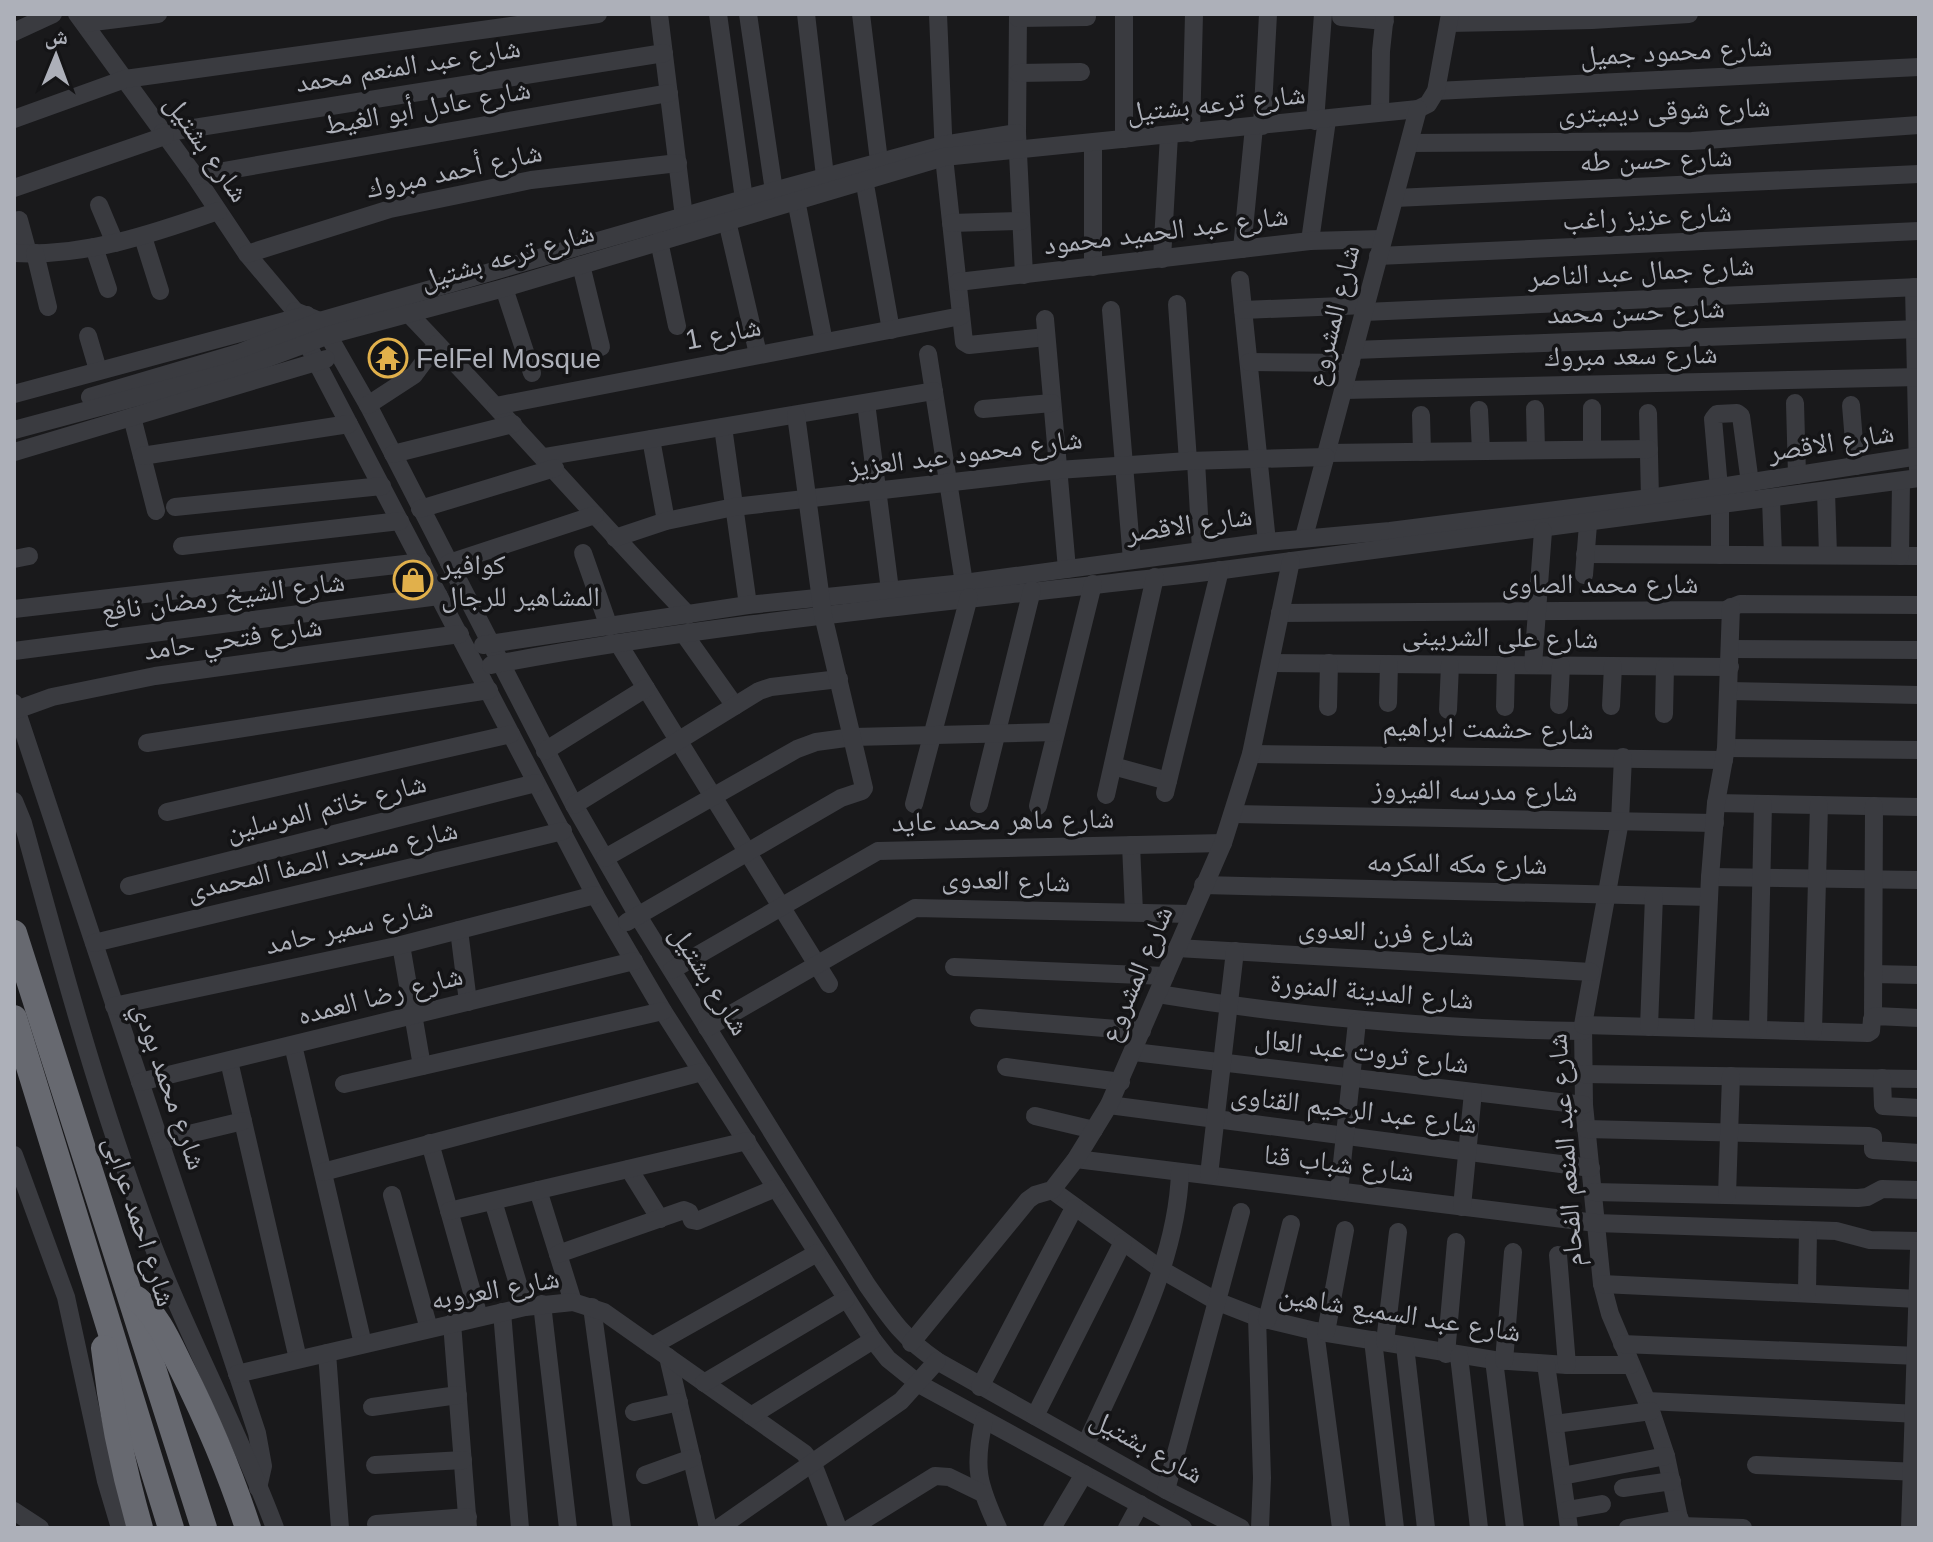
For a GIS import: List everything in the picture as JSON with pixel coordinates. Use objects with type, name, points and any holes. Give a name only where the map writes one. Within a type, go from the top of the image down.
[{"type":"highway","name":"شارع احمد عرابى","points":[[14,933],[204,1528]]},
{"type":"highway","name":"شارع احمد عرابى","points":[[14,1018],[171,1528]]},
{"type":"highway","points":[[129,1293],[142,1303],[164,1332],[233,1482],[248,1528]]},
{"type":"highway","points":[[102,1300],[109,1393],[124,1470],[140,1528]]},
{"type":"street","points":[[14,32],[53,14]]},
{"type":"street","points":[[81,18],[158,14]]},
{"type":"street","points":[[14,119],[125,79],[598,14]]},
{"type":"street","points":[[659,14],[684,217]]},
{"type":"street","points":[[718,14],[744,199]]},
{"type":"street","points":[[748,14],[774,191]]},
{"type":"street","points":[[806,14],[825,176]]},
{"type":"street","points":[[861,14],[879,161]]},
{"type":"street","points":[[938,14],[943,151],[964,342],[967,345],[1046,328],[1067,569]]},
{"type":"street","points":[[1124,14],[1124,139]]},
{"type":"street","points":[[1191,133],[1194,14]]},
{"type":"street","points":[[1242,249],[1268,14]]},
{"type":"street","points":[[1418,109],[1428,104],[1436,91],[1449,18],[1689,14]]},
{"type":"street","points":[[1310,241],[1332,15],[1385,18],[1380,112]]},
{"type":"street","points":[[1024,275],[1018,142],[1018,16],[1087,17]]},
{"type":"street","name":"شارع بشتيل","points":[[81,18],[247,254],[308,325],[339,355],[368,405],[545,751],[638,916],[867,1285],[911,1343],[980,1387],[1241,1528]]},
{"type":"street","name":"شارع عبد المنعم محمد","points":[[14,188],[163,134],[664,53]]},
{"type":"street","name":"شارع محمود جميل","points":[[1436,91],[1919,67]]},
{"type":"street","points":[[1018,73],[1081,72]]},
{"type":"street","name":"شارع عادل أبو الغيط","points":[[195,176],[669,93]]},
{"type":"street","name":"شارع ترعه بشتيل","points":[[14,394],[98,370],[308,325],[879,161],[1018,142],[1093,143],[1418,109]]},
{"type":"street","name":"شارع المشروع","points":[[1304,537],[1418,109]]},
{"type":"street","name":"شارع شوقى ديميترى","points":[[1410,143],[1692,141],[1919,125]]},
{"type":"street","points":[[1162,259],[1169,135]]},
{"type":"street","points":[[1093,143],[1093,267]]},
{"type":"street","name":"شارع ترعه بشتيل","points":[[14,419],[239,353],[308,325],[408,313],[504,288],[864,179],[943,151]]},
{"type":"street","name":"شارع أحمد مبروك","points":[[247,254],[404,206],[531,180],[678,163]]},
{"type":"street","name":"شارع حسن طه","points":[[1395,198],[1919,174]]},
{"type":"street","points":[[864,179],[891,330]]},
{"type":"street","points":[[796,200],[824,342]]},
{"type":"street","points":[[99,205],[115,243]]},
{"type":"street","points":[[26,253],[94,247],[143,237],[218,211]]},
{"type":"street","points":[[19,220],[26,253],[48,307]]},
{"type":"street","points":[[727,221],[758,354]]},
{"type":"street","points":[[951,223],[1021,221]]},
{"type":"street","name":"شارع عزيز راغب","points":[[1380,248],[1919,231]]},
{"type":"street","points":[[143,237],[160,291]]},
{"type":"street","points":[[659,241],[677,326]]},
{"type":"street","name":"شارع عبد الحميد محمود","points":[[958,282],[1310,241],[1380,248]]},
{"type":"street","points":[[94,247],[108,289]]},
{"type":"street","points":[[581,265],[601,347]]},
{"type":"street","points":[[1240,280],[1267,542]]},
{"type":"street","points":[[1585,554],[1910,556],[1913,479],[1918,456],[1916,287]]},
{"type":"street","name":"شارع جمال عبد الناصر","points":[[1243,310],[1916,287]]},
{"type":"street","points":[[504,288],[532,373]]},
{"type":"street","points":[[1177,304],[1201,550]]},
{"type":"street","points":[[1111,310],[1132,560]]},
{"type":"street","points":[[408,313],[550,463],[615,538],[686,624],[735,706]]},
{"type":"street","name":"شارع 1","points":[[496,406],[961,316]]},
{"type":"street","name":"شارع بشتيل","points":[[308,325],[317,363],[595,895],[663,1011],[873,1340],[888,1359],[919,1384],[1183,1528]]},
{"type":"street","name":"شارع ترعه بشتيل","points":[[14,430],[230,372],[308,325]]},
{"type":"street","name":"شارع حسن محمد","points":[[1249,362],[1917,329]]},
{"type":"street","points":[[88,336],[98,370]]},
{"type":"street","points":[[368,405],[414,375],[437,344]]},
{"type":"street","points":[[914,804],[966,590],[928,354]]},
{"type":"street","points":[[14,452],[339,355]]},
{"type":"street","name":"شارع سعد مبروك","points":[[1344,390],[1917,377]]},
{"type":"street","points":[[420,509],[550,463],[651,439],[934,391]]},
{"type":"street","points":[[866,403],[890,590]]},
{"type":"street","points":[[983,409],[1052,403]]},
{"type":"street","points":[[1795,403],[1797,475]]},
{"type":"street","points":[[1851,405],[1856,466]]},
{"type":"street","points":[[1592,408],[1592,449]]},
{"type":"street","points":[[1535,409],[1536,450]]},
{"type":"street","points":[[1479,410],[1481,451]]},
{"type":"street","points":[[1648,413],[1650,498]]},
{"type":"street","points":[[1720,555],[1713,419],[1717,414],[1737,413],[1741,416],[1750,483]]},
{"type":"street","points":[[615,929],[841,798],[864,788],[821,606],[796,415]]},
{"type":"street","points":[[1421,415],[1422,452]]},
{"type":"street","points":[[132,417],[156,511]]},
{"type":"street","points":[[142,456],[349,424]]},
{"type":"street","points":[[393,454],[513,424]]},
{"type":"street","points":[[723,427],[748,605]]},
{"type":"street","points":[[651,439],[666,521]]},
{"type":"street","name":"شارع محمود عبد العزيز","points":[[615,538],[666,521],[734,507],[1124,464],[1422,452],[1649,449]]},
{"type":"street","name":"شارع الاقصر","points":[[686,624],[748,605],[821,606],[890,590],[1032,590],[1543,531],[1719,497],[1750,483],[1918,456]]},
{"type":"street","name":"شارع الاقصر","points":[[463,641],[490,644],[613,635],[821,606],[966,590],[1067,569],[1304,537],[1390,531],[1650,498],[1771,499],[1913,479]]},
{"type":"street","points":[[175,507],[382,486]]},
{"type":"street","points":[[1826,491],[1828,555]]},
{"type":"street","points":[[1771,499],[1773,555]]},
{"type":"street","points":[[449,563],[595,515]]},
{"type":"street","points":[[182,546],[400,521]]},
{"type":"street","points":[[1584,575],[1588,524]]},
{"type":"street","points":[[1533,665],[1543,531]]},
{"type":"street","points":[[583,553],[613,635],[829,984]]},
{"type":"street","name":"شارع المشروع","points":[[911,1343],[1028,1200],[1052,1190],[1076,1159],[1121,1082],[1234,814],[1251,754],[1291,561]]},
{"type":"street","points":[[14,609],[422,562]]},
{"type":"street","points":[[1113,766],[1166,787],[1220,570]]},
{"type":"street","points":[[1106,795],[1155,577]]},
{"type":"street","points":[[1038,806],[1093,584]]},
{"type":"street","points":[[979,804],[1032,590]]},
{"type":"street","name":"شارع الشيخ رمضان نافع","points":[[14,651],[439,596]]},
{"type":"street","name":"شارع محمد الصاوى","points":[[1280,613],[1725,610],[1740,604],[1919,605]]},
{"type":"street","points":[[1703,1028],[1710,877],[1716,803],[1725,754],[1731,607]]},
{"type":"street","name":"شارع الاقصر","points":[[476,668],[613,635]]},
{"type":"street","name":"شارع فتحي حامد","points":[[15,707],[155,676],[463,641]]},
{"type":"street","name":"شارع على الشربينى","points":[[1270,663],[1665,667],[1730,658],[1919,650]]},
{"type":"street","points":[[1328,707],[1329,663]]},
{"type":"street","points":[[1388,703],[1389,664]]},
{"type":"street","points":[[1448,710],[1450,665]]},
{"type":"street","points":[[1505,707],[1506,665]]},
{"type":"street","points":[[1559,705],[1561,666]]},
{"type":"street","points":[[1611,706],[1613,666]]},
{"type":"street","points":[[1664,714],[1665,667]]},
{"type":"street","points":[[574,805],[771,687],[839,679]]},
{"type":"street","points":[[545,751],[646,688]]},
{"type":"street","points":[[147,743],[489,690]]},
{"type":"street","points":[[1729,691],[1919,695]]},
{"type":"street","name":"شارع محمد بودي","points":[[15,707],[262,1449],[263,1466],[258,1488]]},
{"type":"street","points":[[605,858],[806,745],[853,737],[1056,732]]},
{"type":"street","points":[[167,812],[511,734]]},
{"type":"street","points":[[1725,754],[1919,750]]},
{"type":"street","name":"شارع حشمت ابراهيم","points":[[1251,754],[1623,757],[1725,754]]},
{"type":"street","name":"شارع عبد المنعم الفحام","points":[[1623,757],[1620,821],[1583,1028],[1584,1105],[1602,1284],[1666,1456],[1681,1524]]},
{"type":"street","name":"شارع خاتم المرسلين","points":[[129,886],[536,783]]},
{"type":"street","points":[[14,801],[23,823],[64,975],[138,1205],[182,1320],[275,1528]]},
{"type":"street","points":[[1716,803],[1919,807]]},
{"type":"street","points":[[1758,1029],[1763,804]]},
{"type":"street","points":[[1813,1031],[1819,805]]},
{"type":"street","points":[[1874,806],[1873,1017],[1919,1018]]},
{"type":"street","name":"شارع مدرسه الفيروز","points":[[1234,814],[1715,823]]},
{"type":"street","name":"شارع مسجد الصفا المحمدى","points":[[94,943],[563,831]]},
{"type":"street","name":"شارع ماهر محمد عايد","points":[[672,970],[869,855],[888,849],[1223,843]]},
{"type":"street","points":[[1131,845],[1134,912]]},
{"type":"street","points":[[1710,877],[1919,880]]},
{"type":"street","name":"شارع مكه المكرمه","points":[[1203,885],[1709,897]]},
{"type":"street","name":"شارع سمير حامد","points":[[114,1006],[401,945],[595,895]]},
{"type":"street","points":[[1649,1027],[1654,896]]},
{"type":"street","name":"شارع العدوى","points":[[707,1028],[910,909],[924,906],[1191,914]]},
{"type":"street","points":[[459,930],[468,1002]]},
{"type":"street","points":[[401,945],[422,1066]]},
{"type":"street","name":"شارع فرن العدوى","points":[[1177,948],[1591,972]]},
{"type":"street","points":[[1209,1175],[1235,951]]},
{"type":"street","name":"شارع رضا العمده","points":[[140,1082],[634,961]]},
{"type":"street","points":[[954,967],[1165,976]]},
{"type":"street","points":[[1873,974],[1919,975]]},
{"type":"street","name":"شارع المدينة المنورة","points":[[1158,994],[1357,1022],[1470,1030],[1649,1027],[1868,1033],[1873,1017]]},
{"type":"street","points":[[344,1084],[663,1011]]},
{"type":"street","points":[[979,1018],[1142,1031]]},
{"type":"street","points":[[1339,1191],[1357,1022]]},
{"type":"street","points":[[293,1045],[363,1344]]},
{"type":"street","name":"شارع ثروت عبد العال","points":[[1134,1052],[1584,1105]]},
{"type":"street","points":[[229,1061],[298,1359]]},
{"type":"street","points":[[1006,1067],[1121,1082]]},
{"type":"street","points":[[323,1172],[702,1072]]},
{"type":"street","points":[[1583,1074],[1919,1079]]},
{"type":"street","points":[[1727,1195],[1731,1076]]},
{"type":"street","points":[[1882,1078],[1883,1106],[1919,1108]]},
{"type":"street","points":[[1462,1207],[1473,1092]]},
{"type":"street","name":"شارع عبد الرحيم القناوى","points":[[1109,1105],[1591,1168]]},
{"type":"street","points":[[1035,1116],[1094,1130]]},
{"type":"street","points":[[160,1141],[243,1121]]},
{"type":"street","points":[[1586,1129],[1869,1136],[1873,1137],[1873,1150],[1919,1153]]},
{"type":"street","points":[[449,1211],[747,1141]]},
{"type":"street","points":[[430,1143],[479,1317]]},
{"type":"street","points":[[14,1157],[66,1297],[106,1481],[120,1528]]},
{"type":"street","name":"شارع شباب قنا","points":[[1076,1159],[1596,1223],[1836,1231],[1870,1240],[1919,1241]]},
{"type":"street","points":[[629,1169],[660,1219]]},
{"type":"street","points":[[1086,1444],[1162,1270],[1176,1222],[1180,1172]]},
{"type":"street","points":[[558,1254],[685,1210],[692,1220],[697,1221],[776,1188]]},
{"type":"street","points":[[1594,1192],[1858,1198],[1882,1189],[1919,1190]]},
{"type":"street","points":[[538,1190],[573,1302]]},
{"type":"street","name":"شارع عبد السميع شاهين","points":[[1052,1190],[1162,1270],[1216,1301],[1262,1318],[1320,1332],[1453,1355],[1546,1364],[1631,1365]]},
{"type":"street","points":[[392,1195],[429,1329]]},
{"type":"street","points":[[493,1201],[534,1305],[568,1528]]},
{"type":"street","points":[[980,1387],[1074,1208]]},
{"type":"street","points":[[1166,1490],[1241,1212]]},
{"type":"street","points":[[1260,1528],[1262,1318],[1291,1224]]},
{"type":"street","points":[[1341,1528],[1320,1332],[1345,1230]]},
{"type":"street","points":[[1807,1292],[1808,1230]]},
{"type":"street","points":[[1395,1528],[1379,1341],[1398,1232]]},
{"type":"street","points":[[1035,1416],[1123,1242]]},
{"type":"street","points":[[1456,1242],[1453,1355],[1479,1528]]},
{"type":"street","points":[[1910,1528],[1915,1472],[1919,1250]]},
{"type":"street","points":[[1513,1252],[1499,1360],[1515,1528]]},
{"type":"street","points":[[652,1346],[817,1253]]},
{"type":"street","points":[[1558,1255],[1567,1365]]},
{"type":"street","points":[[1602,1284],[1918,1299]]},
{"type":"street","points":[[704,1383],[846,1299]]},
{"type":"street","name":"شارع العروبه","points":[[237,1374],[534,1305],[573,1302],[604,1312],[804,1453],[813,1464]]},
{"type":"street","points":[[592,1307],[622,1528]]},
{"type":"street","points":[[502,1312],[520,1528]]},
{"type":"street","points":[[376,1524],[468,1522],[452,1323]]},
{"type":"street","points":[[751,1416],[873,1340]]},
{"type":"street","points":[[1622,1344],[1917,1356]]},
{"type":"street","points":[[1405,1346],[1426,1528]]},
{"type":"street","points":[[327,1353],[340,1528]]},
{"type":"street","points":[[668,1357],[692,1458],[718,1528],[901,1401],[937,1361]]},
{"type":"street","points":[[1546,1364],[1568,1519],[1602,1504]]},
{"type":"street","points":[[372,1407],[458,1395]]},
{"type":"street","points":[[634,1412],[679,1402]]},
{"type":"street","points":[[1555,1424],[1649,1406],[1916,1414]]},
{"type":"street","points":[[984,1420],[978,1448],[978,1471],[982,1493],[996,1527]]},
{"type":"street","points":[[1562,1476],[1666,1456]]},
{"type":"street","points":[[645,1475],[692,1458]]},
{"type":"street","points":[[375,1465],[463,1460]]},
{"type":"street","points":[[813,1464],[838,1528]]},
{"type":"street","points":[[1756,1465],[1915,1472]]},
{"type":"street","points":[[1052,1528],[1084,1474]]},
{"type":"street","points":[[851,1528],[935,1476],[949,1477],[982,1493]]},
{"type":"street","points":[[1623,1488],[1672,1481]]},
{"type":"street","points":[[1127,1528],[1140,1504]]},
{"type":"street","points":[[14,1511],[40,1528]]},
{"type":"street","points":[[1628,1528],[1681,1524],[1743,1528]]},
{"type":"place","name":"FelFel Mosque","points":[[388,358]]},
{"type":"place","name":"كوافير المشاهير للرجال","points":[[413,580]]}]
